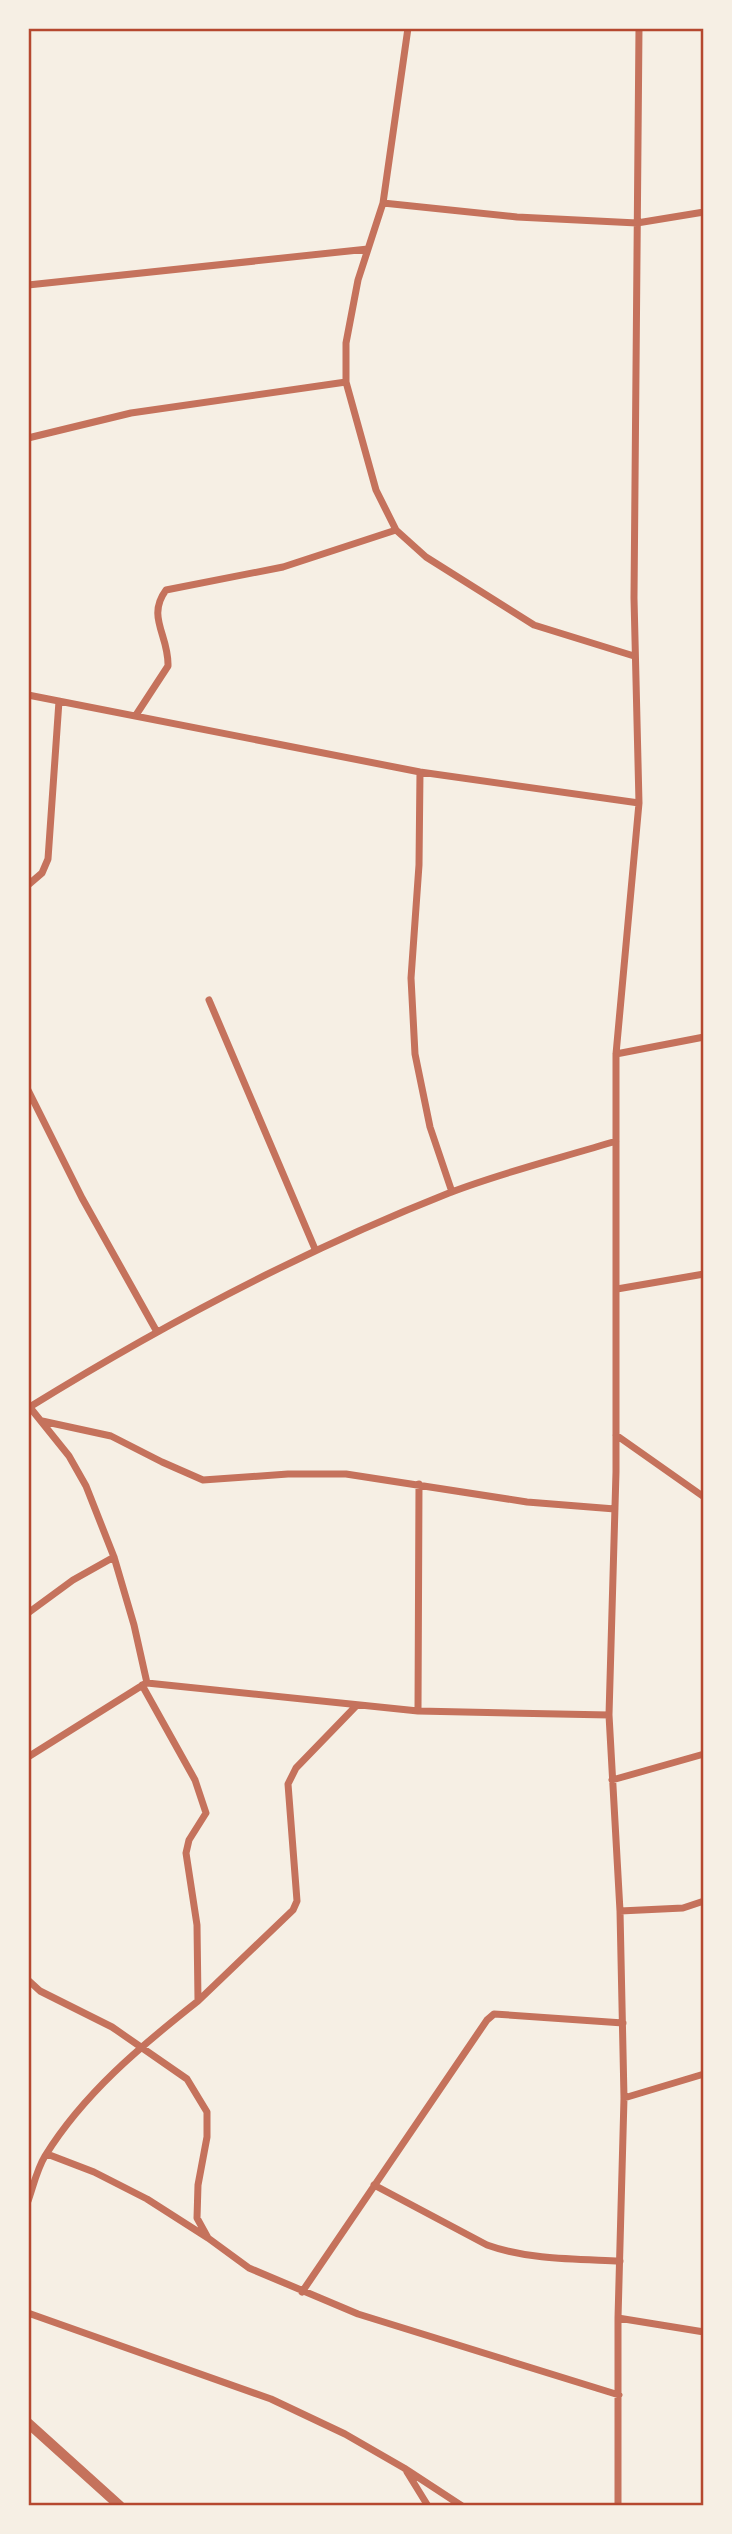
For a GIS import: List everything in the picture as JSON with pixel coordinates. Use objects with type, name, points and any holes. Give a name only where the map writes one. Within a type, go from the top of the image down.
[{"type":"street","points":[[408,28],[383,203],[358,281],[346,343],[346,382],[376,490],[396,530],[426,557],[534,625],[634,656]]},
{"type":"street","points":[[618,2506],[618,2318],[624,2098],[620,1910],[609,1715],[616,1435],[616,1054],[639,803],[634,656],[639,28]]},
{"type":"street","points":[[383,203],[517,217],[637,223],[704,212]]},
{"type":"street","points":[[28,285],[368,249]]},
{"type":"street","points":[[28,438],[131,413],[346,382]]},
{"type":"street","points":[[135,715],[168,667],[165,637],[156,616],[158,601],[166,590],[283,567],[396,530]]},
{"type":"street","points":[[28,695],[420,772],[639,803]]},
{"type":"street","points":[[28,885],[42,873],[48,859],[59,701]]},
{"type":"street","points":[[420,772],[419,865],[411,978],[415,1054],[430,1127],[452,1192]]},
{"type":"street","points":[[209,1000],[315,1250]]},
{"type":"street","points":[[616,1054],[704,1037]]},
{"type":"street","points":[[28,1090],[82,1198],[157,1332]]},
{"type":"street","points":[[198,2001],[197,1925],[186,1853],[190,1840],[206,1813],[195,1780],[144,1684],[134,1625],[114,1557],[86,1486],[69,1456],[29,1407],[157,1332],[315,1250],[452,1192],[616,1141]]},
{"type":"street","points":[[617,1289],[704,1274]]},
{"type":"street","points":[[41,1420],[111,1436],[203,1480],[288,1474],[346,1474],[527,1502],[615,1509]]},
{"type":"street","points":[[616,1435],[704,1497]]},
{"type":"street","points":[[418,1711],[419,1484]]},
{"type":"street","points":[[28,1613],[73,1580],[114,1557]]},
{"type":"street","points":[[28,1757],[144,1684],[418,1711],[609,1715]]},
{"type":"street","points":[[28,2202],[47,2154],[95,2090],[198,2001],[293,1910],[298,1901],[288,1784],[296,1768],[357,1705]]},
{"type":"street","points":[[612,1780],[704,1755]]},
{"type":"street","points":[[620,1910],[682,1908],[704,1901]]},
{"type":"street","points":[[28,1980],[40,1991],[112,2027],[143,2046],[187,2079],[207,2112],[207,2137],[198,2185],[197,2218],[208,2238]]},
{"type":"street","points":[[302,2292],[486,2020],[494,2014],[622,2023]]},
{"type":"street","points":[[624,2098],[704,2074]]},
{"type":"street","points":[[47,2154],[94,2172],[147,2199],[249,2268],[302,2292],[358,2314],[619,2395]]},
{"type":"street","points":[[374,2185],[487,2245],[506,2252],[554,2258],[620,2261]]},
{"type":"street","points":[[28,2313],[271,2399],[345,2434],[462,2506]]},
{"type":"street","points":[[618,2318],[704,2332]]},
{"type":"street","points":[[28,2423],[120,2506]]},
{"type":"street","points":[[404,2468],[428,2506]]}]
